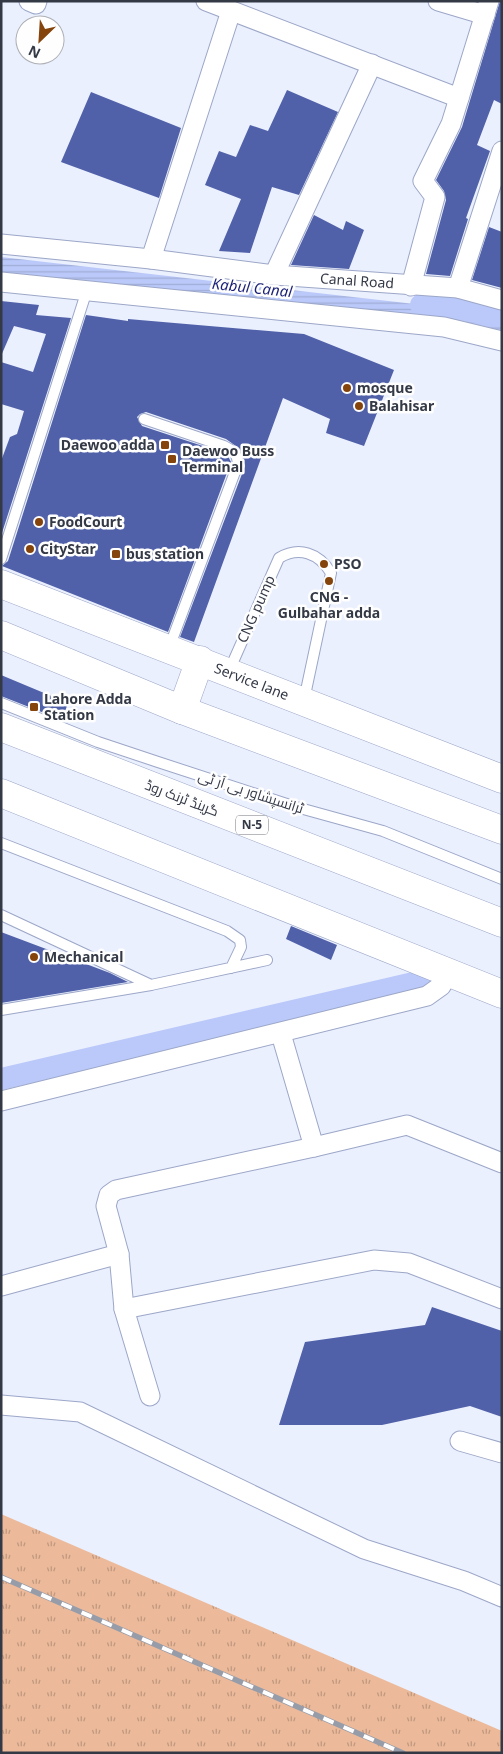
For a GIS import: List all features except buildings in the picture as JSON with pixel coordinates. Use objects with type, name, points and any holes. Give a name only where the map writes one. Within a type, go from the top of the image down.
[{"type":"main road","name":"Service lane","points":[[1,584],[304,700],[502,779]]},
{"type":"main road","points":[[1,635],[182,710],[502,830]]},
{"type":"main road","points":[[182,710],[200,660]]},
{"type":"main road","name":"گرینڈ ٹرنک روڈ","points":[[1,727],[502,923]]},
{"type":"main road","points":[[1,793],[502,994]]},
{"type":"street","points":[[29,1],[36,4],[38,1]]},
{"type":"street","points":[[206,1],[459,98]]},
{"type":"street","points":[[411,286],[435,197],[423,181],[451,124],[487,8],[438,1]]},
{"type":"street","points":[[151,259],[231,11]]},
{"type":"street","points":[[274,275],[372,64]]},
{"type":"street","points":[[458,288],[502,151]]},
{"type":"street","name":"Canal Road","points":[[1,244],[151,259],[274,275],[458,288],[502,300]]},
{"type":"street","points":[[1,282],[444,328],[502,341]]},
{"type":"street","points":[[1,1101],[281,1034],[427,996],[441,986],[449,972]]},
{"type":"street","points":[[281,1034],[314,1147]]},
{"type":"street","points":[[150,1396],[124,1309],[119,1254],[106,1206],[109,1195],[116,1190],[407,1125],[502,1163]]},
{"type":"street","points":[[1,1286],[119,1254]]},
{"type":"street","points":[[124,1309],[374,1260],[409,1263],[502,1299]]},
{"type":"street","points":[[1,1405],[80,1412],[364,1549],[464,1581],[502,1598]]},
{"type":"street","points":[[460,1441],[502,1453]]},
{"type":"lane","points":[[1,558],[87,290]]},
{"type":"lane","points":[[144,419],[224,446],[235,451],[238,457],[238,464],[169,649]]},
{"type":"lane","name":"CNG pump","points":[[229,671],[279,558],[298,552],[310,553],[326,564],[331,573],[304,700]]},
{"type":"lane","name":"ٹرانسپشاور بی آر ٹی","points":[[1,703],[98,742],[296,807],[383,831],[502,879]]},
{"type":"lane","points":[[1,843],[227,930],[240,940],[241,947],[232,968]]},
{"type":"lane","points":[[1,915],[151,985]]},
{"type":"lane","points":[[1,1010],[151,985],[267,960]]},
{"type":"green space","points":[[1,1514],[502,1731],[502,1753],[1,1753]]},
{"type":"water","points":[[1,257],[450,308],[442,322],[1,275]]},
{"type":"water","points":[[492,301],[502,304],[502,331],[479,325],[468,328],[465,320],[473,304]]},
{"type":"waterway","name":"Kabul Canal","points":[[421,305],[502,315]]},
{"type":"waterway","points":[[1,1079],[422,981]]},
{"type":"railway","points":[[1,1577],[403,1753]]},
{"type":"place","name":"mosque","points":[[347,388]]},
{"type":"place","name":"Balahisar","points":[[359,406]]},
{"type":"place","name":"Daewoo adda","points":[[165,445]]},
{"type":"place","name":"Daewoo Buss Terminal","points":[[172,459]]},
{"type":"place","name":"FoodCourt","points":[[39,522]]},
{"type":"place","name":"CityStar","points":[[30,549]]},
{"type":"place","name":"bus station","points":[[116,554]]},
{"type":"place","name":"PSO","points":[[324,564]]},
{"type":"place","name":"CNG - Gulbahar adda","points":[[329,581]]},
{"type":"place","name":"Lahore Adda Station","points":[[34,707]]},
{"type":"place","name":"Mechanical","points":[[34,957]]}]
